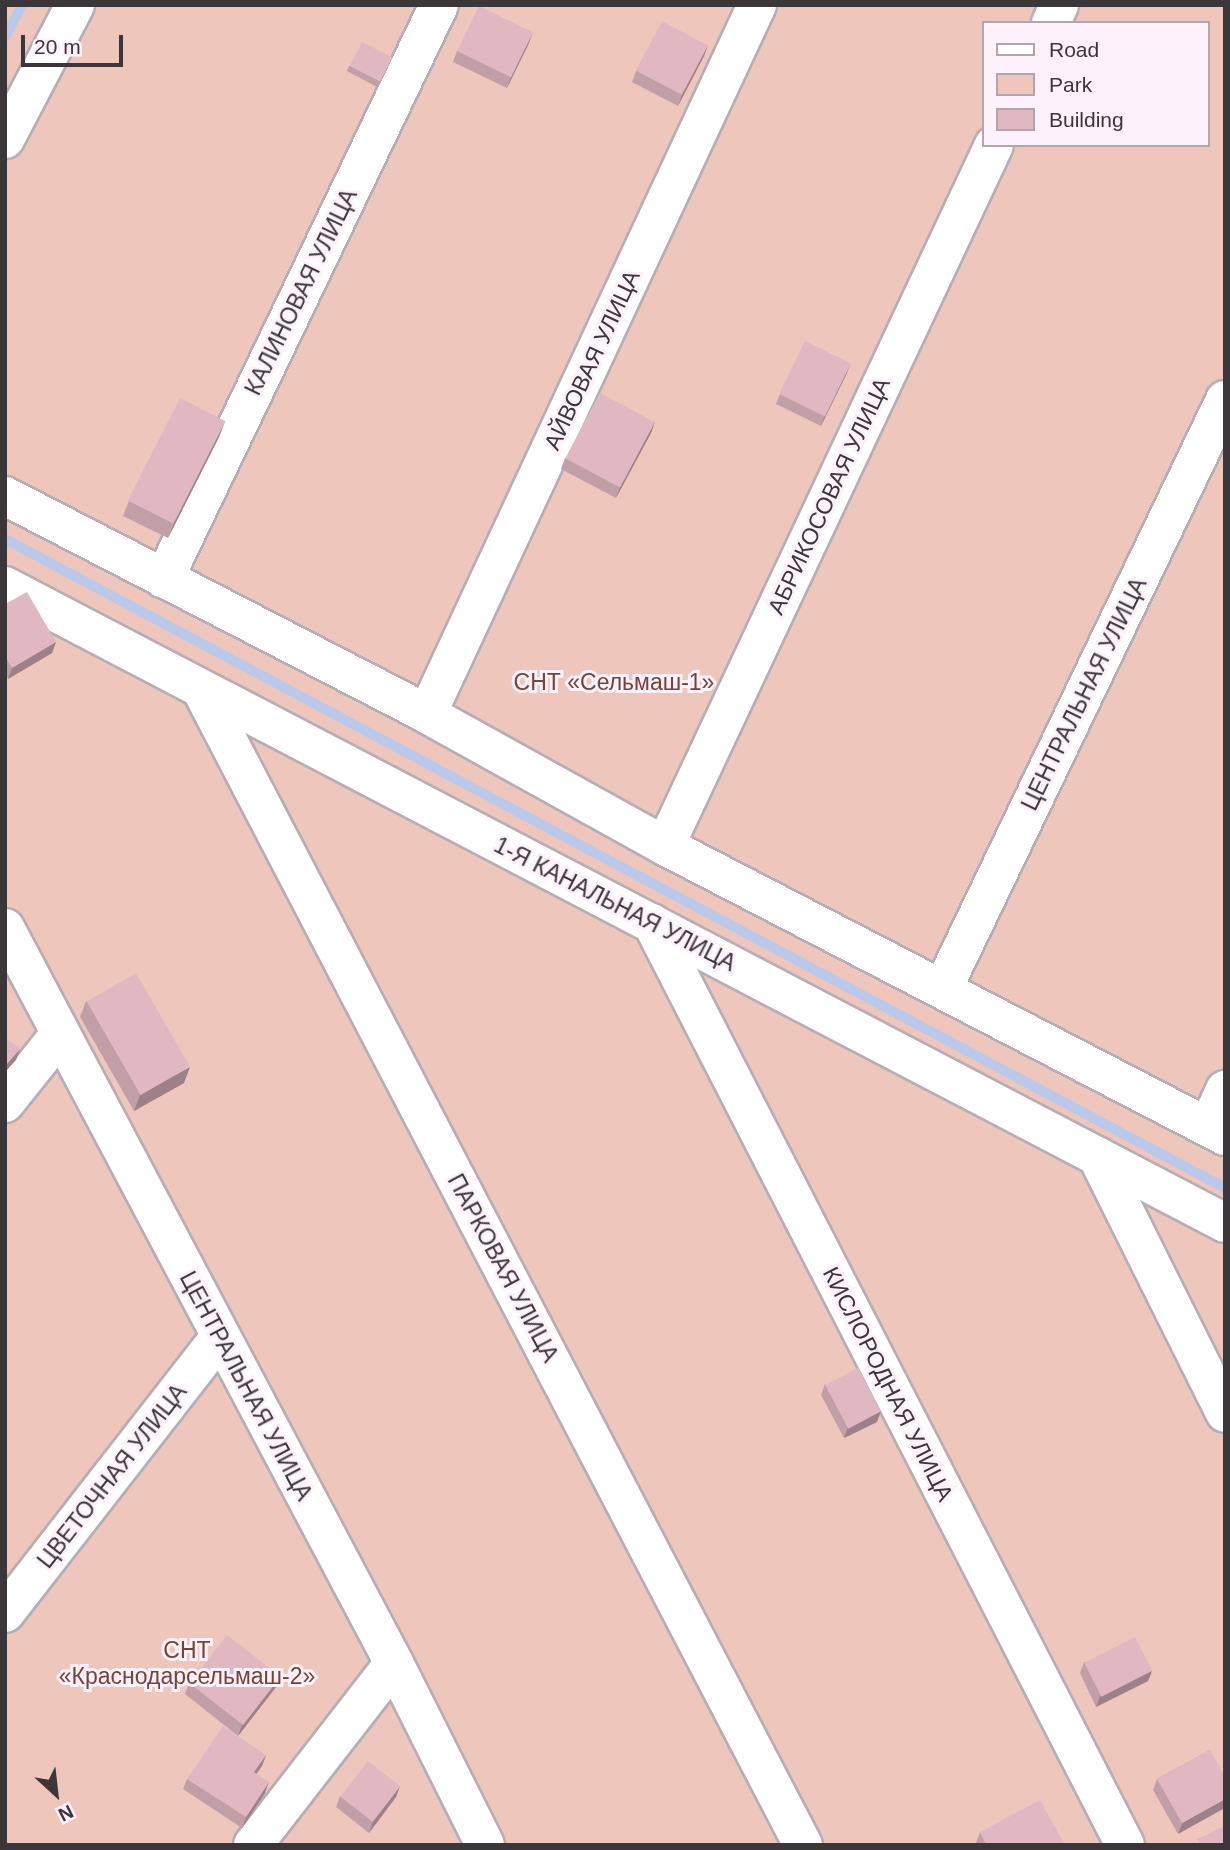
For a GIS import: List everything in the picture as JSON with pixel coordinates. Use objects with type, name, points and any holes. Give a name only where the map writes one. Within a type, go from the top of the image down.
[{"type":"street","points":[[5,138],[75,5]]},
{"type":"street","name":"КАЛИНОВАЯ УЛИЦА","points":[[163,579],[439,5]]},
{"type":"street","name":"АЙВОВАЯ УЛИЦА","points":[[427,714],[757,5]]},
{"type":"street","points":[[1052,21],[1059,5]]},
{"type":"street","name":"АБРИКОСОВАЯ УЛИЦА","points":[[665,846],[993,147]]},
{"type":"street","name":"ЦЕНТРАЛЬНАЯ УЛИЦА","points":[[943,988],[1225,400]]},
{"type":"street","points":[[5,496],[427,714],[665,846],[1216,1131],[1225,1090]]},
{"type":"street","name":"1-Я КАНАЛЬНАЯ УЛИЦА","points":[[5,586],[1225,1223]]},
{"type":"street","name":"ПАРКОВАЯ УЛИЦА","points":[[202,691],[803,1845]]},
{"type":"street","name":"КИСЛОРОДНАЯ УЛИЦА","points":[[652,923],[1125,1845]]},
{"type":"street","name":"ЦЕНТРАЛЬНАЯ УЛИЦА","points":[[5,928],[219,1338],[394,1663],[485,1845]]},
{"type":"street","points":[[5,1103],[60,1034]]},
{"type":"street","points":[[1097,1156],[1225,1413]]},
{"type":"street","name":"ЦВЕТОЧНАЯ УЛИЦА","points":[[5,1613],[219,1338]]},
{"type":"street","points":[[253,1845],[394,1663]]},
{"type":"green space","name":"СНТ «Сельмаш-1»","points":[[5,5],[1225,5],[1225,1845],[5,1845]]},
{"type":"building","points":[[479,6],[533,32],[511,77],[457,51]]},
{"type":"building","points":[[662,21],[708,45],[682,95],[636,70]]},
{"type":"building","points":[[362,42],[392,57],[380,81],[350,66]]},
{"type":"building","points":[[805,341],[851,363],[825,416],[779,394]]},
{"type":"building","points":[[600,393],[655,422],[620,487],[565,458]]},
{"type":"building","points":[[180,398],[225,421],[173,524],[128,500]]},
{"type":"building","points":[[27,592],[56,642],[12,668],[5,656],[5,604]]},
{"type":"building","points":[[136,973],[190,1067],[141,1095],[87,1002]]},
{"type":"building","points":[[5,1037],[20,1049],[5,1066]]},
{"type":"building","points":[[858,1368],[881,1411],[848,1429],[825,1385]]},
{"type":"building","points":[[227,1635],[281,1677],[243,1725],[189,1683]]},
{"type":"building","points":[[1135,1637],[1152,1671],[1101,1697],[1084,1663]]},
{"type":"building","points":[[223,1726],[266,1755],[254,1772],[269,1782],[246,1817],[187,1779]]},
{"type":"building","points":[[1210,1750],[1225,1776],[1225,1799],[1182,1823],[1157,1779]]},
{"type":"building","points":[[368,1761],[400,1786],[373,1822],[340,1796]]},
{"type":"building","points":[[1040,1800],[1064,1843],[986,1845],[980,1832]]},
{"type":"building","points":[[1225,1826],[1225,1845],[1200,1845],[1197,1839]]},
{"type":"waterway","points":[[5,37],[22,5]]},
{"type":"waterway","points":[[5,539],[1225,1188]]},
{"type":"park label","name":"СНТ «Краснодарсельмаш-2»","points":[[187,1663]]}]
